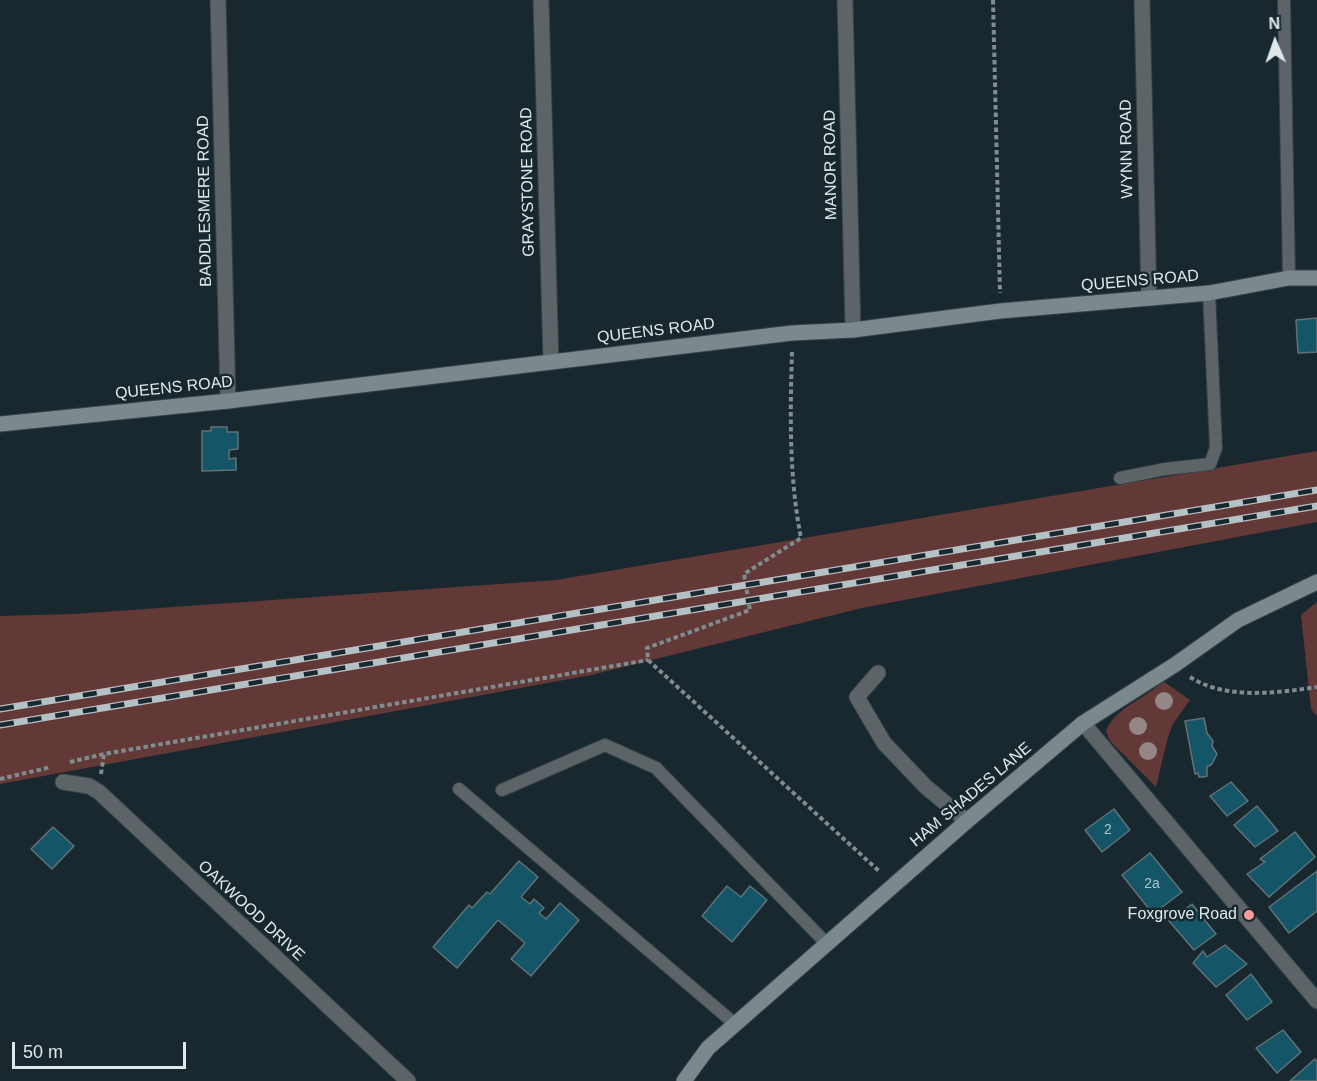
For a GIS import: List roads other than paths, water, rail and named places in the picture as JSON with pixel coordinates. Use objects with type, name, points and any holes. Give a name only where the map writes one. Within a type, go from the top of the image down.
[{"type":"street","name":"BADDLESMERE ROAD","points":[[218,0],[228,400]]},
{"type":"street","name":"GRAYSTONE ROAD","points":[[541,0],[551,362]]},
{"type":"street","name":"MANOR ROAD","points":[[845,0],[853,330]]},
{"type":"street","name":"WYNN ROAD","points":[[1142,0],[1149,298]]},
{"type":"street","name":"QUEENS ROAD","points":[[0,423],[228,400],[792,333],[853,330],[1000,311],[1209,293],[1289,278],[1317,278]]},
{"type":"street","name":"HAM SHADES LANE","points":[[684,1081],[708,1048],[894,884],[1083,723],[1176,664],[1238,620],[1317,582]]},
{"type":"street","points":[[878,673],[857,697],[884,743],[926,786],[967,821]]},
{"type":"street","points":[[1083,723],[1317,1001]]},
{"type":"street","name":"OAKWOOD DRIVE","points":[[63,782],[89,786],[99,792],[408,1081]]},
{"type":"lane","points":[[1284,0],[1289,278]]},
{"type":"lane","points":[[1120,478],[1165,469],[1210,464],[1216,448],[1209,293]]},
{"type":"lane","points":[[502,790],[605,745],[656,768],[826,944]]},
{"type":"lane","points":[[459,789],[735,1024]]},
{"type":"railway","points":[[0,709],[1317,490]]},
{"type":"railway","points":[[0,725],[1317,506]]},
{"type":"place","name":"Foxgrove Road","points":[[1249,915]]}]
